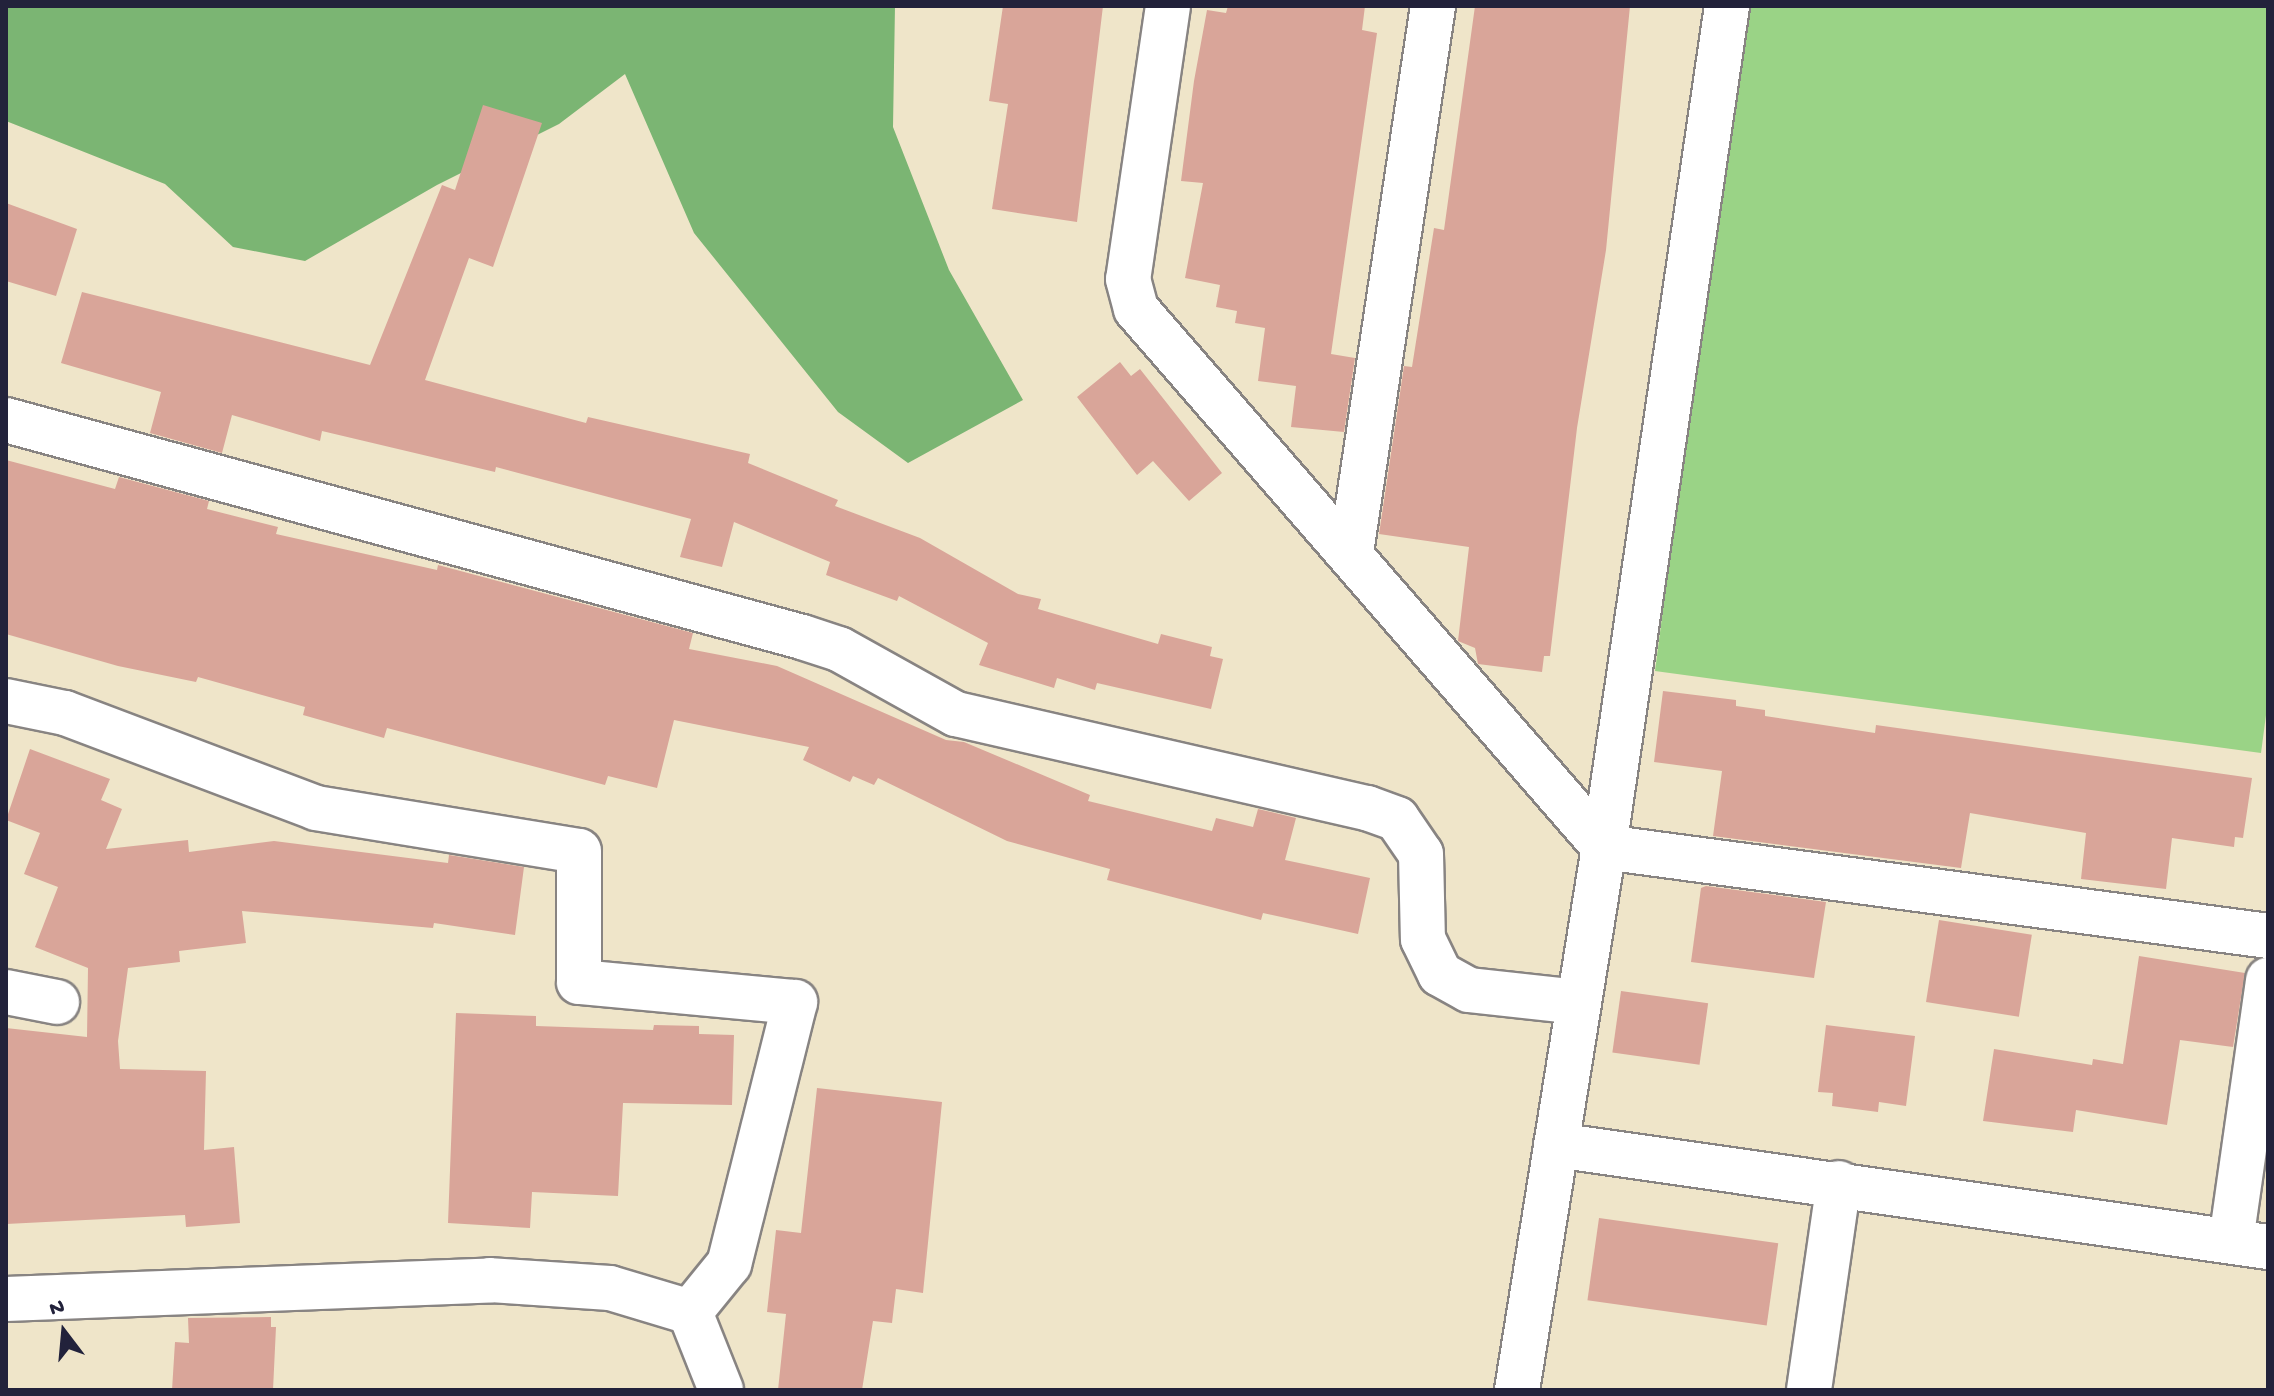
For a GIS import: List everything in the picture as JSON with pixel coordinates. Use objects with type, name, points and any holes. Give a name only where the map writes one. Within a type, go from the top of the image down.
[{"type":"street","points":[[1168,6],[1128,279],[1136,309],[1351,552],[1604,847],[2268,936]]},
{"type":"street","points":[[1351,552],[1433,6]]},
{"type":"street","points":[[1517,1390],[1604,847],[1727,6]]},
{"type":"street","points":[[6,420],[802,637],[839,649],[956,714],[1367,808],[1397,819],[1421,854],[1423,939],[1440,974],[1469,990],[1578,1002]]},
{"type":"street","points":[[6,701],[65,713],[316,808],[579,851],[579,982],[795,1002],[729,1264],[690,1312]]},
{"type":"street","points":[[1556,1145],[2250,1244],[2268,980]]},
{"type":"street","points":[[6,992],[57,1002]]},
{"type":"street","points":[[1809,1390],[1839,1183]]},
{"type":"street","points":[[6,1299],[490,1280],[610,1288],[690,1312]]},
{"type":"street","points":[[690,1312],[721,1390]]},
{"type":"green space","points":[[6,6],[895,6],[893,127],[949,270],[1023,400],[908,463],[838,412],[694,233],[625,74],[559,124],[437,185],[305,261],[233,247],[165,184],[6,121]]},
{"type":"green space","points":[[1741,6],[2268,6],[2268,700],[2261,753],[1655,671]]},
{"type":"building","points":[[1003,6],[1103,6],[1077,222],[992,209],[1008,104],[989,101]]},
{"type":"building","points":[[1228,6],[1365,6],[1362,30],[1377,33],[1331,354],[1355,358],[1344,432],[1291,427],[1296,386],[1258,381],[1265,328],[1235,323],[1237,311],[1216,307],[1220,285],[1185,278],[1203,183],[1181,181],[1194,81],[1207,10],[1226,13]]},
{"type":"building","points":[[1475,6],[1630,6],[1606,250],[1577,428],[1550,656],[1544,656],[1542,672],[1478,664],[1475,648],[1458,641],[1469,547],[1379,534],[1404,366],[1412,367],[1434,228],[1444,230]]},
{"type":"building","points":[[483,105],[542,123],[493,267],[469,258],[425,380],[586,423],[588,417],[750,454],[748,463],[838,500],[835,506],[920,538],[1018,594],[1041,599],[1038,609],[1158,644],[1161,634],[1212,647],[1210,656],[1223,659],[1211,709],[1097,683],[1095,690],[1057,678],[1054,688],[979,665],[988,643],[899,596],[897,601],[826,575],[830,562],[734,522],[722,567],[680,557],[691,519],[496,467],[495,472],[322,431],[320,441],[232,415],[222,453],[150,433],[161,392],[61,363],[82,292],[370,365],[442,185],[455,190]]},
{"type":"building","points":[[6,203],[77,229],[56,296],[6,281]]},
{"type":"building","points":[[1120,362],[1131,376],[1140,369],[1222,473],[1189,501],[1153,461],[1137,475],[1077,397]]},
{"type":"building","points":[[6,460],[115,489],[119,477],[209,501],[207,509],[278,527],[276,534],[437,570],[438,565],[693,633],[689,649],[777,666],[946,740],[964,742],[1090,795],[1088,801],[1212,831],[1216,818],[1253,827],[1258,809],[1296,818],[1285,860],[1370,878],[1358,934],[1263,913],[1261,920],[1107,880],[1110,869],[1007,841],[878,778],[874,785],[853,776],[850,782],[803,760],[809,747],[674,720],[657,788],[608,776],[605,785],[387,728],[384,738],[303,715],[305,707],[198,677],[196,682],[118,666],[6,634]]},
{"type":"building","points":[[1663,691],[1736,700],[1736,706],[1765,710],[1765,716],[1875,733],[1876,725],[2252,778],[2243,838],[2235,837],[2234,847],[2172,838],[2166,889],[2081,879],[2086,833],[1970,813],[1961,868],[1713,836],[1722,771],[1654,762]]},
{"type":"building","points":[[30,749],[110,779],[101,800],[122,809],[106,849],[188,840],[189,852],[274,841],[448,863],[449,855],[524,867],[515,935],[434,923],[433,928],[242,911],[246,943],[179,951],[180,962],[128,968],[118,1041],[120,1069],[206,1071],[204,1150],[234,1147],[240,1223],[186,1227],[185,1215],[6,1224],[6,1028],[87,1037],[88,968],[35,947],[58,887],[24,874],[40,833],[6,820]]},
{"type":"building","points":[[1706,886],[1826,902],[1814,978],[1691,962],[1701,888]]},
{"type":"building","points":[[1939,920],[2032,935],[2019,1017],[1926,1002]]},
{"type":"building","points":[[2139,956],[2245,973],[2233,1047],[2180,1040],[2167,1125],[2076,1110],[2073,1132],[1983,1121],[1994,1049],[2092,1065],[2093,1059],[2123,1064]]},
{"type":"building","points":[[1621,991],[1708,1003],[1700,1065],[1612,1052]]},
{"type":"building","points":[[456,1013],[536,1016],[536,1026],[653,1030],[654,1025],[699,1026],[699,1034],[734,1035],[732,1105],[623,1103],[618,1196],[532,1192],[530,1228],[448,1223]]},
{"type":"building","points":[[1826,1025],[1915,1036],[1906,1106],[1879,1102],[1878,1112],[1832,1106],[1833,1093],[1818,1092]]},
{"type":"building","points":[[817,1088],[942,1102],[923,1293],[896,1289],[892,1323],[873,1321],[862,1390],[778,1390],[786,1314],[767,1312],[776,1230],[801,1233]]},
{"type":"building","points":[[1599,1218],[1778,1243],[1767,1325],[1587,1300]]},
{"type":"building","points":[[271,1317],[271,1327],[276,1327],[273,1390],[172,1390],[175,1342],[189,1343],[188,1318]]}]
